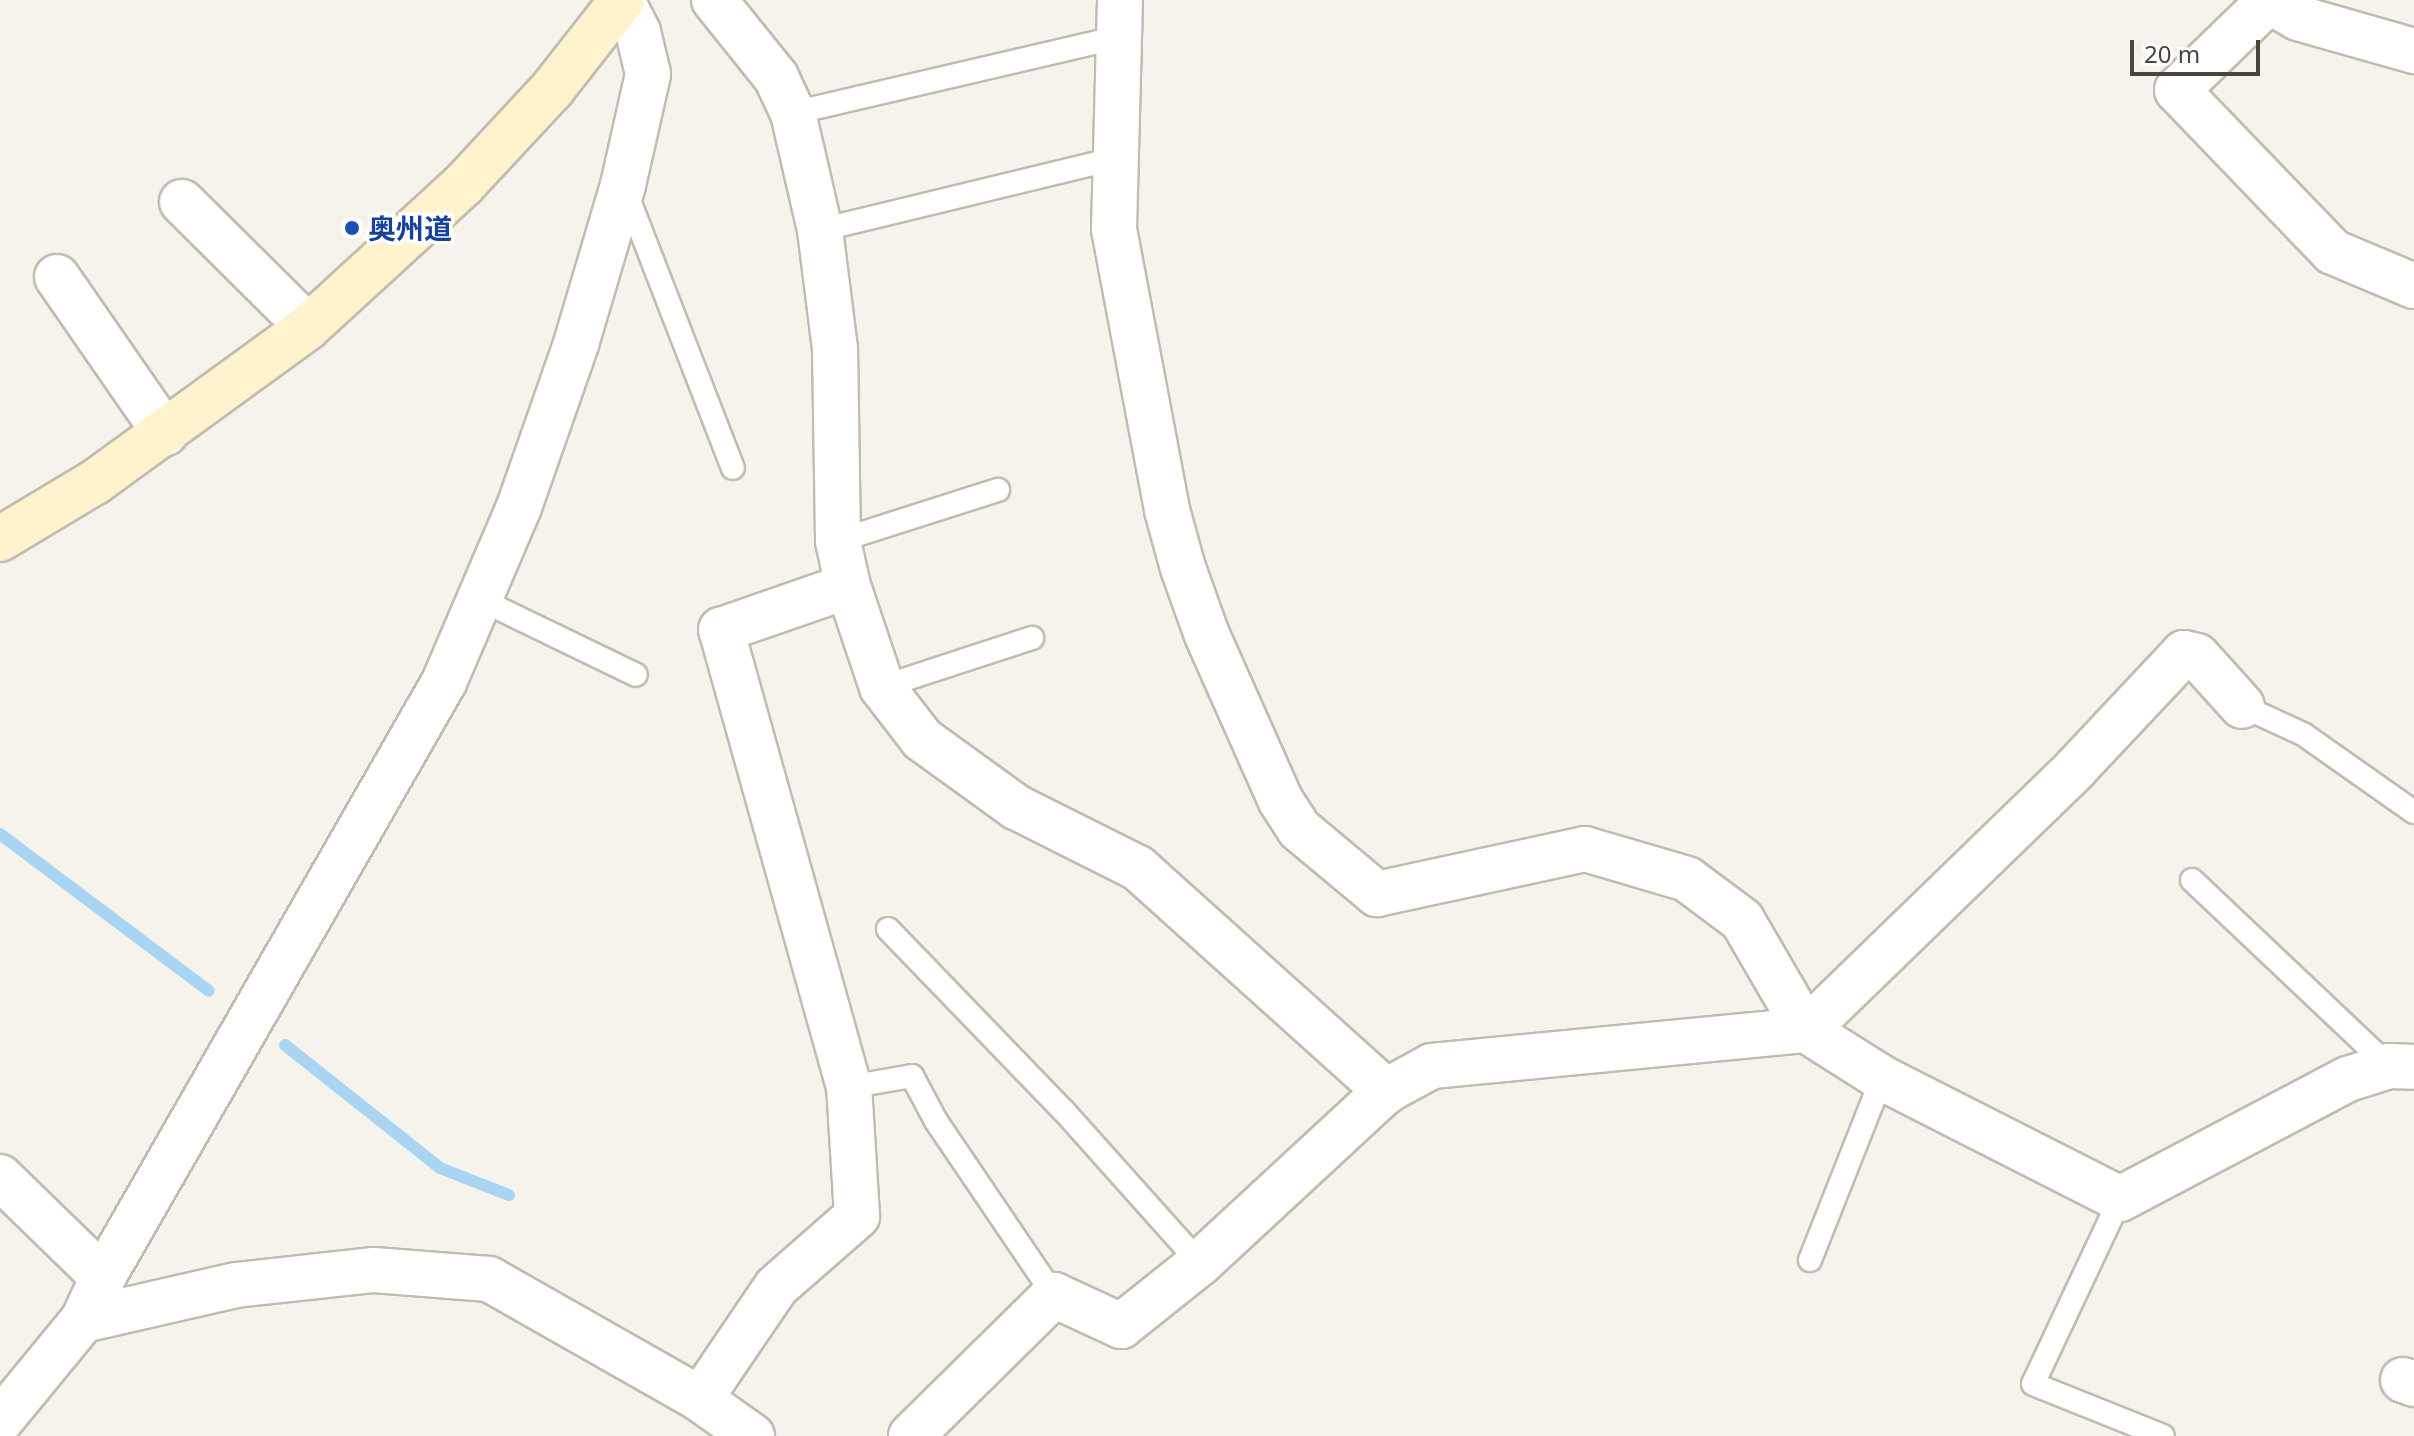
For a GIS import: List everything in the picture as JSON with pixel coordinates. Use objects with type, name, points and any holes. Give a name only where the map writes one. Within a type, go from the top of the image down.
[{"type":"street","points":[[0,1421],[83,1320],[103,1277],[444,682],[519,507],[576,344],[623,185],[648,74],[638,32],[622,0],[553,88],[463,185],[308,327],[165,433],[5,529]]},
{"type":"street","points":[[714,0],[776,77],[793,113],[820,230],[835,348],[838,541],[848,586],[882,687],[922,739],[1016,807],[1138,868],[1386,1091]]},
{"type":"street","points":[[2414,51],[2298,18],[2268,1],[2177,90],[2333,252],[2414,286]]},
{"type":"street","points":[[1120,18],[1114,229],[1167,510],[1207,635],[1281,801],[1299,829],[1377,894],[1585,849],[1687,879],[1742,920],[1806,1030],[1882,1078],[2120,1199],[2348,1079],[2402,1067]]},
{"type":"street","points":[[182,202],[308,327]]},
{"type":"street","points":[[57,277],[165,433]]},
{"type":"street","points":[[700,1399],[776,1287],[857,1216],[849,1087],[721,630],[848,586]]},
{"type":"street","points":[[911,1436],[1054,1295],[1121,1326],[1200,1263],[1386,1091],[1432,1066],[1806,1030],[2075,769],[2184,653],[2197,656],[2242,706]]},
{"type":"street","points":[[0,1177],[103,1277]]},
{"type":"street","points":[[83,1320],[236,1285],[374,1270],[489,1279],[700,1399],[752,1436]]},
{"type":"lane","points":[[793,113],[1120,18]]},
{"type":"lane","points":[[820,230],[1114,159]]},
{"type":"lane","points":[[623,185],[733,468]]},
{"type":"lane","points":[[838,541],[998,490]]},
{"type":"lane","points":[[479,599],[636,675]]},
{"type":"lane","points":[[882,687],[1032,638]]},
{"type":"lane","points":[[2242,706],[2303,734],[2414,812]]},
{"type":"lane","points":[[2192,880],[2402,1067]]},
{"type":"lane","points":[[888,929],[1063,1110],[1200,1263]]},
{"type":"lane","points":[[849,1087],[912,1076],[936,1121],[1054,1295]]},
{"type":"lane","points":[[1810,1260],[1882,1078]]},
{"type":"lane","points":[[2120,1199],[2033,1384],[2163,1436]]},
{"type":"waterway","points":[[0,834],[209,991]]},
{"type":"waterway","points":[[285,1045],[440,1168],[509,1195]]},
{"type":"place","name":"奥州道","points":[[352,228]]}]
